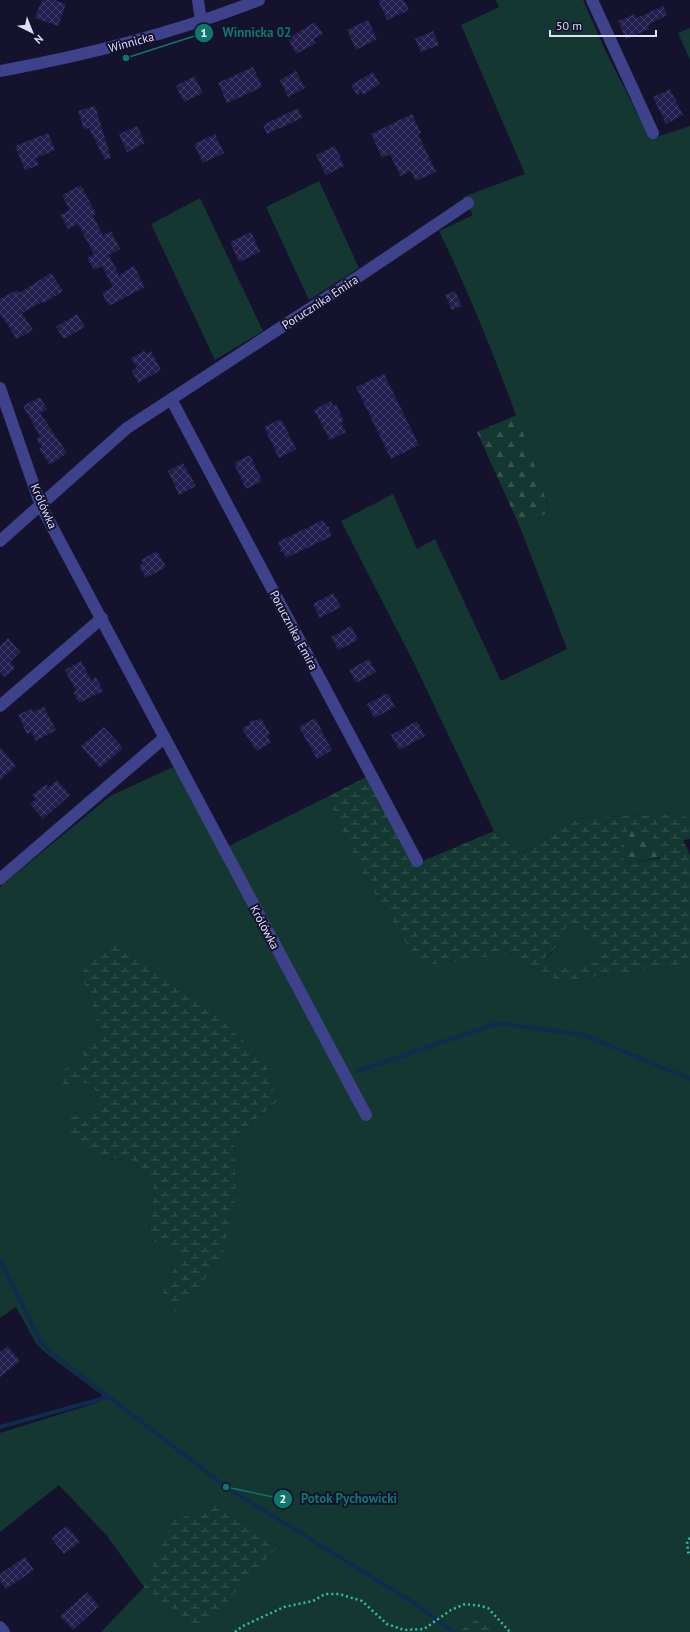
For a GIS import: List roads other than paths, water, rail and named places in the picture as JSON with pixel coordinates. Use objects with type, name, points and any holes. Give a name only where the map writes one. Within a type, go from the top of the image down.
[{"type":"street","points":[[198,0],[201,21]]},
{"type":"street","name":"Winnicka","points":[[0,71],[82,54],[147,38],[201,21],[259,0]]},
{"type":"street","points":[[592,0],[653,133]]},
{"type":"street","name":"Porucznika Emira","points":[[0,541],[127,428],[327,298],[468,203]]},
{"type":"street","name":"Królówka","points":[[0,388],[41,506],[366,1115]]},
{"type":"street","name":"Porucznika Emira","points":[[171,399],[417,861]]},
{"type":"street","points":[[0,706],[102,618]]},
{"type":"street","points":[[0,879],[164,738]]},
{"type":"street","points":[[0,1627],[4,1632]]},
{"type":"waterway","points":[[358,1071],[498,1023],[584,1035],[690,1079]]},
{"type":"waterway","points":[[0,1260],[40,1341],[48,1350],[226,1487],[414,1603],[454,1632]]},
{"type":"waterway","points":[[0,1427],[108,1397]]},
{"type":"place","name":"Winnicka 02","points":[[126,58]]},
{"type":"place","name":"Potok Pychowicki","points":[[226,1487]]}]
